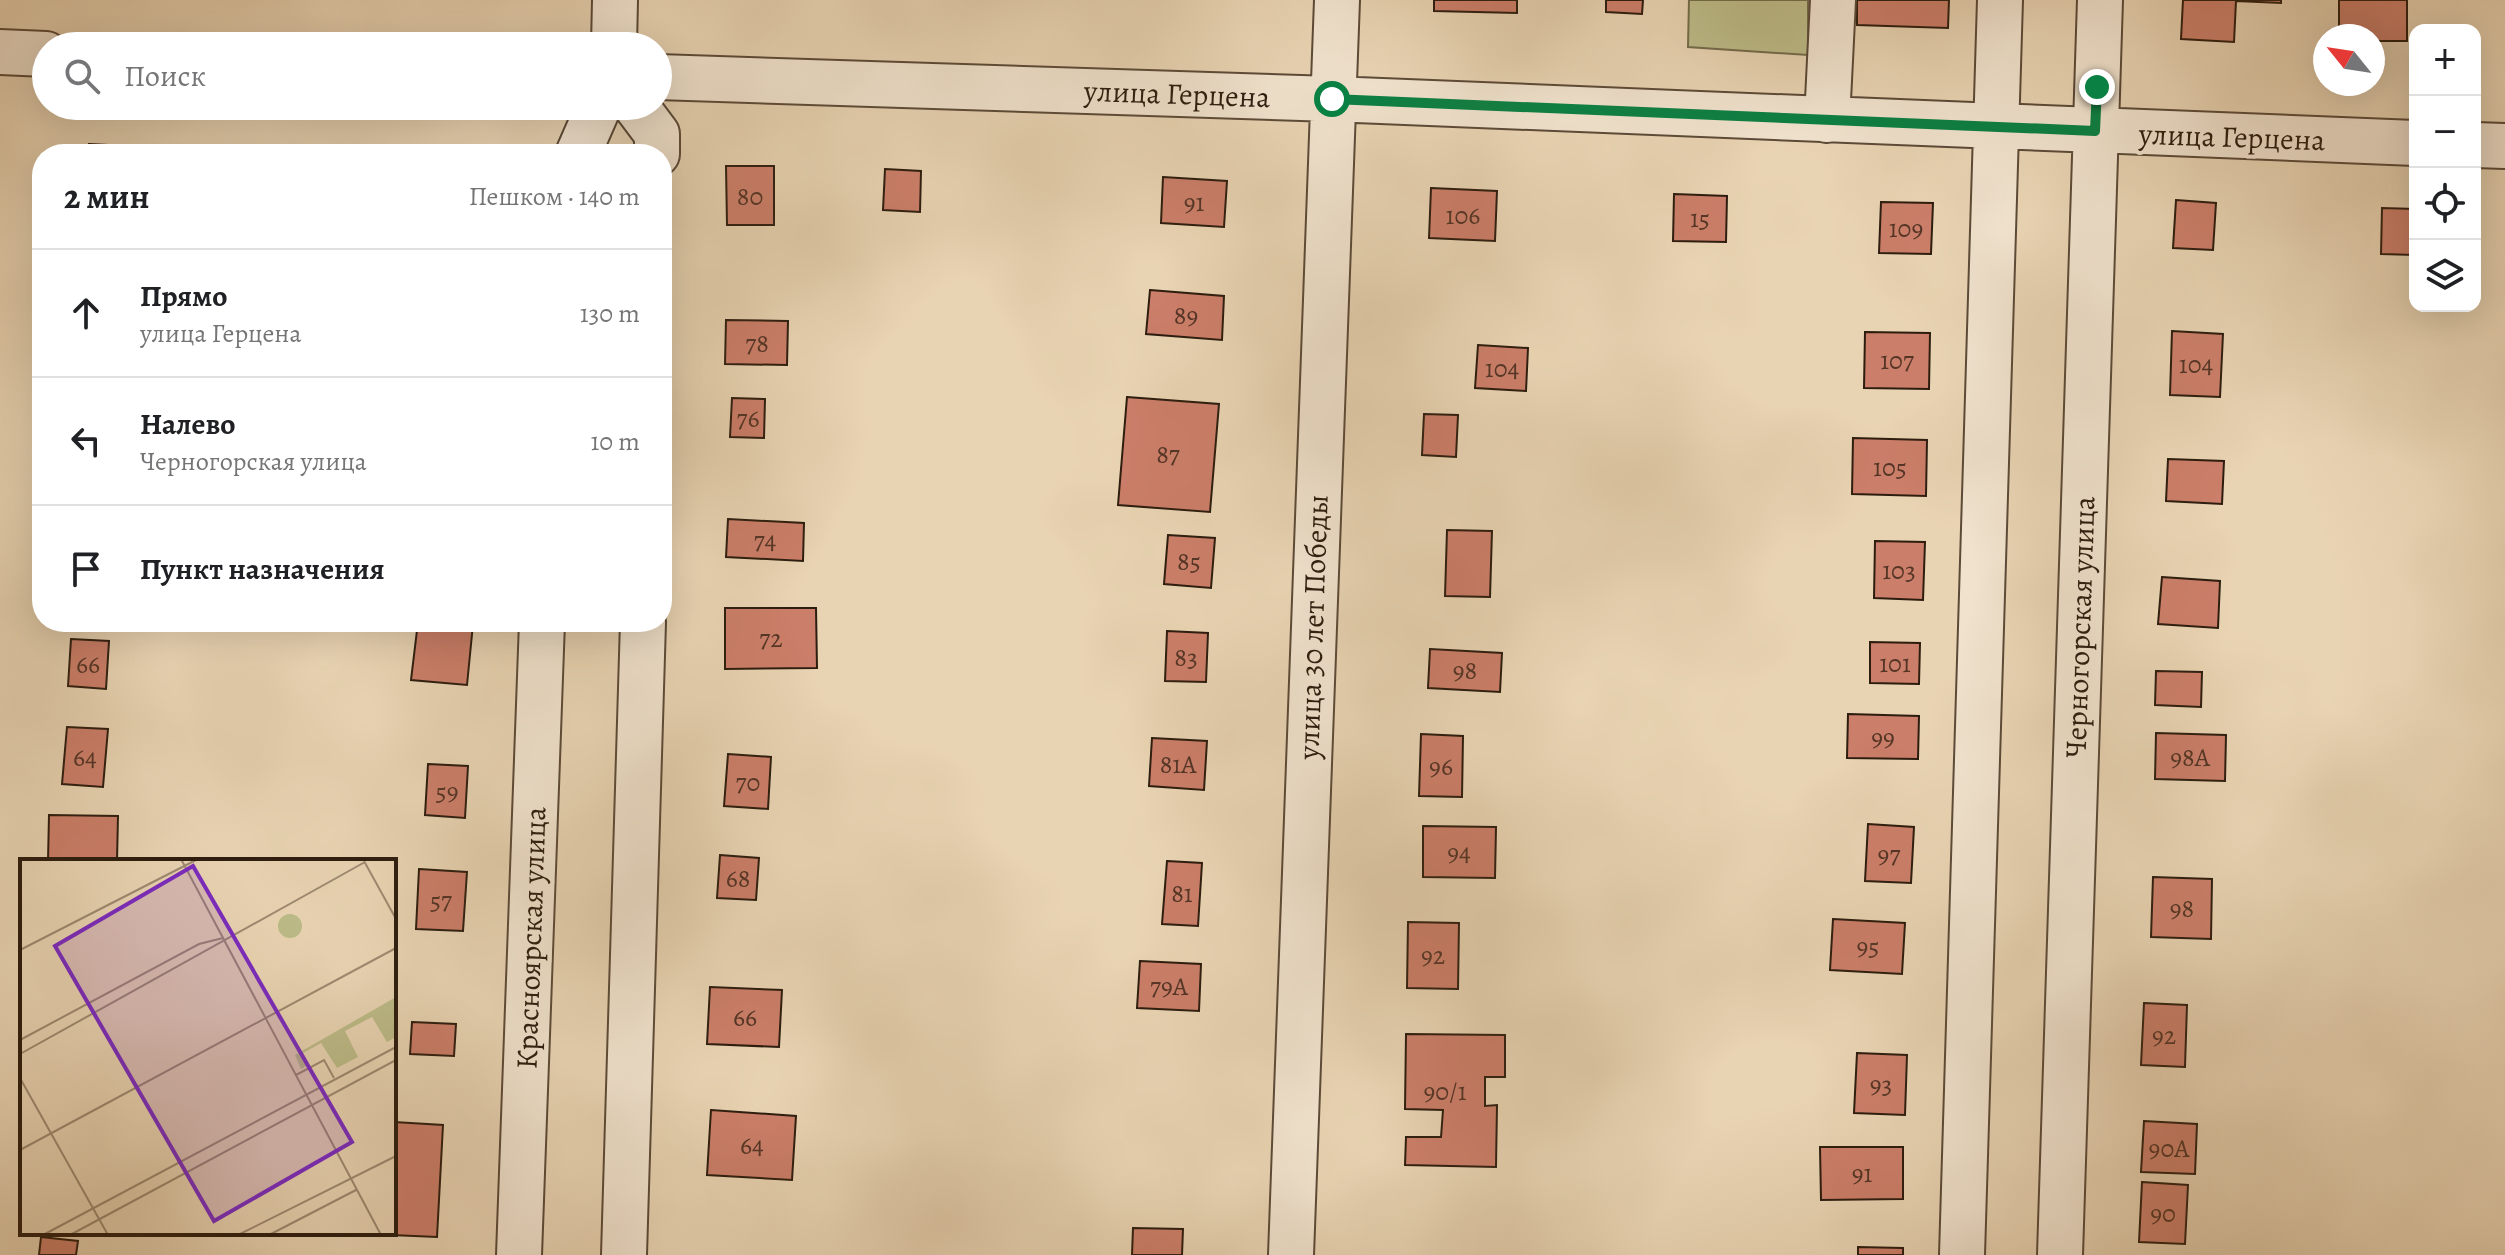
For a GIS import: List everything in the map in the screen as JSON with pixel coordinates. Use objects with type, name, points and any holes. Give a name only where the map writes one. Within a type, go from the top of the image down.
[{"type":"street","points":[[614,32],[615,0]]},
{"type":"street","name":"улица 30 лет Победы","points":[[1291,1255],[1337,0]]},
{"type":"street","points":[[1827,120],[1833,0]]},
{"type":"street","points":[[1962,1255],[2000,0]]},
{"type":"street","name":"Черногорская улица","points":[[2060,1255],[2100,0]]},
{"type":"street","points":[[0,52],[32,53]]},
{"type":"street","name":"улица Герцена","points":[[672,77],[1332,99],[2409,143]]},
{"type":"street","points":[[582,144],[593,120]]},
{"type":"street","points":[[646,120],[657,134],[657,144]]},
{"type":"street","points":[[2481,145],[2505,146]]},
{"type":"street","name":"Красноярская улица","points":[[519,1255],[542,632]]},
{"type":"street","points":[[624,1255],[643,632]]},
{"type":"shaded area","points":[[1689,0],[1808,0],[1808,55],[1688,47]]},
{"type":"building","points":[[1434,0],[1517,0],[1517,13],[1434,11]]},
{"type":"building","points":[[1606,0],[1643,0],[1642,14],[1606,12]]},
{"type":"building","points":[[1857,0],[1949,0],[1948,28],[1857,25]]},
{"type":"building","points":[[2183,0],[2281,0],[2281,3],[2236,1],[2234,42],[2181,39]]},
{"type":"building","points":[[2339,0],[2407,0],[2407,41],[2385,41],[2385,24],[2339,24]]},
{"type":"building","points":[[726,166],[774,166],[774,225],[727,225]]},
{"type":"building","points":[[885,169],[921,171],[920,212],[883,210]]},
{"type":"building","points":[[1163,177],[1227,181],[1224,227],[1161,223]]},
{"type":"building","points":[[1431,188],[1497,191],[1495,241],[1429,238]]},
{"type":"building","points":[[1674,194],[1727,196],[1726,242],[1673,241]]},
{"type":"building","points":[[2176,200],[2216,203],[2213,250],[2173,248]]},
{"type":"building","points":[[1881,202],[1933,203],[1931,254],[1879,253]]},
{"type":"building","points":[[2382,208],[2409,209],[2409,255],[2381,254]]},
{"type":"building","points":[[1150,290],[1224,296],[1222,340],[1146,334]]},
{"type":"building","points":[[726,320],[788,321],[787,365],[725,364]]},
{"type":"building","points":[[2172,331],[2223,334],[2220,397],[2170,395]]},
{"type":"building","points":[[1865,332],[1930,333],[1929,389],[1864,388]]},
{"type":"building","points":[[1478,345],[1528,348],[1526,391],[1475,388]]},
{"type":"building","points":[[1127,397],[1219,404],[1210,512],[1118,505]]},
{"type":"building","points":[[732,398],[765,399],[764,438],[730,437]]},
{"type":"building","points":[[1424,414],[1458,415],[1456,457],[1422,455]]},
{"type":"building","points":[[1853,438],[1927,440],[1926,496],[1852,494]]},
{"type":"building","points":[[2168,459],[2224,461],[2222,504],[2166,501]]},
{"type":"building","points":[[728,519],[804,523],[803,561],[726,557]]},
{"type":"building","points":[[1447,530],[1492,531],[1490,597],[1445,596]]},
{"type":"building","points":[[1168,535],[1215,538],[1211,588],[1164,584]]},
{"type":"building","points":[[1875,541],[1925,542],[1923,600],[1874,598]]},
{"type":"building","points":[[2162,577],[2220,581],[2218,628],[2158,624]]},
{"type":"building","points":[[725,608],[816,608],[817,668],[725,669]]},
{"type":"building","points":[[1167,631],[1208,633],[1206,682],[1165,681]]},
{"type":"building","points":[[417,632],[472,632],[467,685],[411,680]]},
{"type":"building","points":[[71,639],[109,641],[106,689],[68,686]]},
{"type":"building","points":[[1870,642],[1920,643],[1919,684],[1870,683]]},
{"type":"building","points":[[1430,649],[1502,653],[1500,692],[1428,688]]},
{"type":"building","points":[[2156,671],[2202,672],[2201,707],[2155,705]]},
{"type":"building","points":[[1848,714],[1919,716],[1918,759],[1847,758]]},
{"type":"building","points":[[67,727],[108,729],[103,787],[62,784]]},
{"type":"building","points":[[2156,733],[2226,735],[2225,781],[2155,779]]},
{"type":"building","points":[[1421,734],[1463,736],[1462,797],[1419,796]]},
{"type":"building","points":[[1152,738],[1207,741],[1204,790],[1149,786]]},
{"type":"building","points":[[728,754],[771,757],[768,809],[724,806]]},
{"type":"building","points":[[428,764],[468,766],[465,818],[425,815]]},
{"type":"building","points":[[49,815],[118,816],[117,859],[48,859]]},
{"type":"building","points":[[1868,824],[1914,827],[1911,883],[1865,881]]},
{"type":"building","points":[[1423,826],[1496,827],[1495,878],[1423,877]]},
{"type":"building","points":[[720,855],[759,858],[756,900],[717,898]]},
{"type":"building","points":[[1167,861],[1202,863],[1198,926],[1162,924]]},
{"type":"building","points":[[419,869],[467,872],[463,931],[416,929]]},
{"type":"building","points":[[2153,877],[2212,879],[2211,939],[2151,937]]},
{"type":"building","points":[[1833,919],[1905,923],[1902,974],[1830,970]]},
{"type":"building","points":[[1408,922],[1459,923],[1458,989],[1407,988]]},
{"type":"building","points":[[1140,961],[1201,964],[1199,1011],[1137,1008]]},
{"type":"building","points":[[710,987],[782,990],[779,1047],[707,1044]]},
{"type":"building","points":[[2144,1003],[2187,1005],[2185,1067],[2141,1065]]},
{"type":"building","points":[[412,1022],[456,1024],[454,1056],[410,1054]]},
{"type":"building","points":[[1406,1034],[1505,1035],[1505,1077],[1485,1077],[1485,1106],[1497,1105],[1496,1167],[1405,1165],[1406,1137],[1441,1137],[1443,1110],[1405,1109]]},
{"type":"building","points":[[1857,1053],[1907,1055],[1905,1115],[1854,1113]]},
{"type":"building","points":[[711,1110],[796,1116],[792,1180],[707,1175]]},
{"type":"building","points":[[2144,1121],[2197,1124],[2195,1174],[2141,1172]]},
{"type":"building","points":[[396,1122],[443,1125],[437,1237],[390,1235],[396,1235]]},
{"type":"building","points":[[1820,1147],[1903,1147],[1903,1199],[1821,1200]]},
{"type":"building","points":[[2142,1182],[2188,1185],[2185,1244],[2139,1242]]},
{"type":"building","points":[[1133,1228],[1183,1229],[1182,1255],[1132,1255]]},
{"type":"building","points":[[41,1237],[78,1241],[76,1255],[39,1255]]},
{"type":"building","points":[[1858,1247],[1903,1248],[1903,1255],[1858,1255]]},
{"type":"route","points":[[1332,99],[2095,131],[2097,87]]}]
